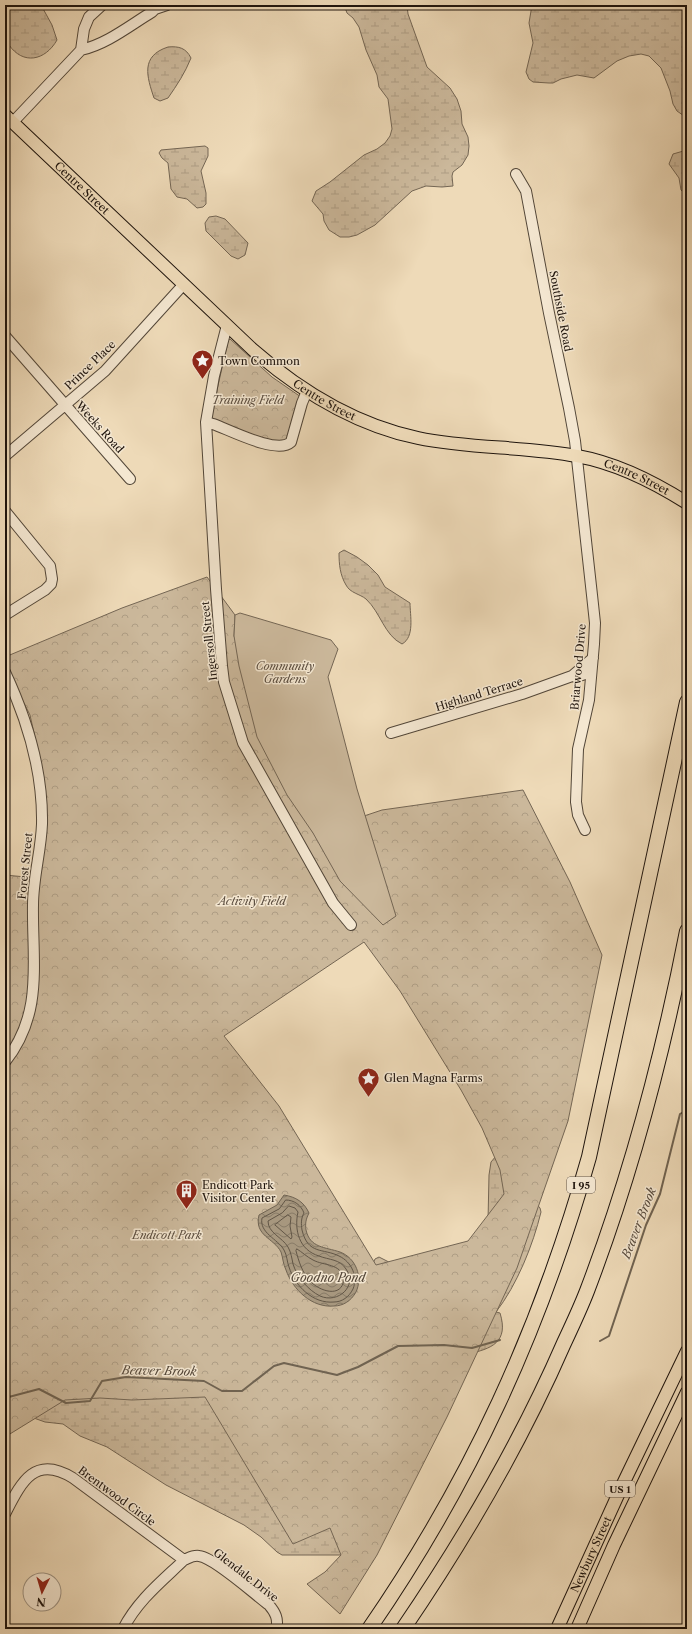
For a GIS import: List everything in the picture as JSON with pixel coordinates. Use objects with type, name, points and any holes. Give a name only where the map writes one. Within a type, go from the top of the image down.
[{"type":"highway","name":"I 95","points":[[369,1629],[405,1576],[443,1513],[467,1468],[506,1389],[545,1296],[576,1204],[589,1157],[687,702]]},
{"type":"highway","points":[[403,1629],[454,1553],[482,1507],[527,1424],[550,1376],[586,1292],[622,1192],[645,1117],[687,931]]},
{"type":"highway","points":[[663,1041],[687,974]]},
{"type":"main road","name":"Centre Street","points":[[9,119],[268,364],[307,391],[354,416],[398,433],[446,443],[551,452],[594,460],[643,478],[687,503]]},
{"type":"main road","name":"Newbury Street","points":[[557,1629],[622,1486],[687,1351]]},
{"type":"main road","name":"Newbury Street","points":[[577,1629],[614,1545],[687,1392]]},
{"type":"street","points":[[81,50],[84,29],[89,17],[102,5]]},
{"type":"street","points":[[9,119],[81,50],[92,48],[105,42],[154,7],[167,5]]},
{"type":"street","name":"Southside Road","points":[[516,174],[526,191],[548,313],[569,408],[577,456]]},
{"type":"street","name":"Prince Place","points":[[5,456],[117,359],[184,284]]},
{"type":"street","name":"Ingersoll Street","points":[[227,325],[214,376],[206,422],[208,476],[222,666],[228,694],[243,743],[333,903],[351,924]]},
{"type":"street","name":"Weeks Road","points":[[5,336],[130,479]]},
{"type":"street","points":[[206,422],[266,445],[278,447],[287,446],[291,442],[307,391]]},
{"type":"street","name":"Briarwood Drive","points":[[577,456],[595,623],[589,700],[578,749],[576,802],[578,815],[585,830]]},
{"type":"street","points":[[5,511],[50,566],[52,579],[51,584],[46,590],[5,615]]},
{"type":"street","name":"Highland Terrace","points":[[391,733],[522,694],[572,676],[593,658]]},
{"type":"street","name":"Forest Street","points":[[5,672],[26,724],[37,773],[42,823],[34,879],[34,978],[31,1007],[23,1035],[5,1062]]},
{"type":"street","name":"Highland Terrace","points":[[572,676],[576,677],[591,672]]},
{"type":"street","name":"Brentwood Circle","points":[[5,1514],[19,1487],[31,1473],[38,1470],[54,1470],[73,1478],[184,1560]]},
{"type":"street","name":"Glendale Drive","points":[[184,1560],[191,1556],[198,1556],[213,1562],[269,1605],[277,1618],[276,1629]]},
{"type":"street","points":[[123,1629],[138,1604],[184,1560]]},
{"type":"green space","points":[[5,5],[41,5],[52,25],[57,40],[52,47],[40,56],[34,58],[21,56],[15,51],[4,37]]},
{"type":"green space","points":[[344,5],[407,5],[408,14],[427,67],[450,88],[457,99],[461,111],[462,124],[468,137],[469,146],[468,155],[462,165],[453,172],[453,186],[426,186],[412,191],[375,225],[357,235],[349,237],[340,237],[329,230],[324,221],[323,214],[312,201],[316,191],[364,155],[377,149],[385,143],[390,136],[392,129],[388,99],[379,87],[377,75],[366,50],[359,27],[353,18],[347,13]]},
{"type":"green space","points":[[532,5],[687,5],[687,118],[677,111],[673,104],[670,91],[661,68],[649,56],[641,54],[629,56],[617,61],[594,78],[577,75],[561,79],[553,83],[533,82],[529,79],[526,72],[533,43],[529,23]]},
{"type":"green space","points":[[168,47],[182,48],[191,58],[181,79],[168,98],[160,101],[154,98],[149,82],[148,68],[149,62],[153,56],[159,51]]},
{"type":"green space","points":[[205,146],[208,148],[208,156],[201,171],[206,193],[206,204],[203,207],[197,208],[187,199],[177,197],[171,189],[168,163],[159,153],[161,150]]},
{"type":"green space","points":[[687,150],[687,196],[681,190],[679,178],[669,164],[673,154]]},
{"type":"green space","points":[[216,216],[225,219],[248,243],[245,255],[238,259],[231,256],[206,231],[205,223],[209,217]]},
{"type":"green space","name":"Training Field","points":[[230,339],[272,377],[301,397],[288,441],[279,444],[217,422],[211,417],[228,341]]},
{"type":"green space","points":[[344,550],[368,565],[378,575],[385,587],[410,603],[410,631],[406,641],[402,644],[391,635],[366,599],[350,590],[346,585],[341,573],[339,561],[339,553]]},
{"type":"green space","name":"Endicott Park","points":[[207,577],[235,615],[234,636],[313,833],[382,810],[523,790],[570,882],[602,955],[568,1121],[517,1268],[447,1417],[377,1555],[340,1614],[307,1584],[325,1572],[341,1555],[330,1528],[293,1544],[205,1397],[132,1400],[100,1398],[65,1400],[5,1437],[5,875],[36,878],[47,824],[45,793],[30,715],[7,670],[5,657],[122,608]],"holes":[[[364,942],[400,991],[461,1090],[482,1128],[500,1170],[504,1194],[468,1241],[376,1265],[279,1106],[224,1036]]]},
{"type":"green space","name":"Community Gardens","points":[[240,613],[331,640],[338,649],[328,677],[357,789],[396,916],[383,925],[340,881],[313,833],[287,795],[257,737],[239,666],[234,636],[235,615]]},
{"type":"green space","points":[[496,1156],[540,1208],[541,1212],[529,1251],[511,1290],[496,1312],[500,1313],[502,1323],[500,1337],[496,1342],[484,1350],[467,1354],[341,1555],[282,1555],[244,1525],[166,1485],[107,1447],[80,1436],[63,1424],[45,1422],[31,1417],[5,1168],[372,1266],[375,1259],[379,1257],[436,1286],[488,1221],[489,1175],[491,1162]]},
{"type":"water","name":"Goodno Pond","points":[[284,1195],[299,1201],[307,1209],[309,1213],[306,1221],[306,1230],[308,1236],[315,1244],[340,1252],[346,1255],[354,1263],[358,1274],[358,1286],[352,1298],[341,1305],[326,1306],[318,1304],[311,1301],[298,1291],[284,1266],[281,1252],[278,1247],[259,1228],[259,1215],[277,1205]]},
{"type":"waterway","name":"Beaver Brook","points":[[600,1341],[609,1336],[646,1225],[660,1194],[680,1114],[687,1110]]},
{"type":"waterway","name":"Beaver Brook","points":[[5,1398],[39,1389],[66,1403],[90,1401],[102,1381],[126,1377],[204,1381],[222,1391],[242,1391],[274,1366],[284,1363],[337,1375],[358,1367],[398,1346],[444,1345],[472,1348],[500,1340]]},
{"type":"place","name":"Town Common","points":[[202,380]]},
{"type":"place","name":"Glen Magna Farms","points":[[368,1098]]},
{"type":"place","name":"Endicott Park Visitor Center","points":[[187,1210]]},
{"type":"park label","name":"Activity Field","points":[[252,901]]}]
